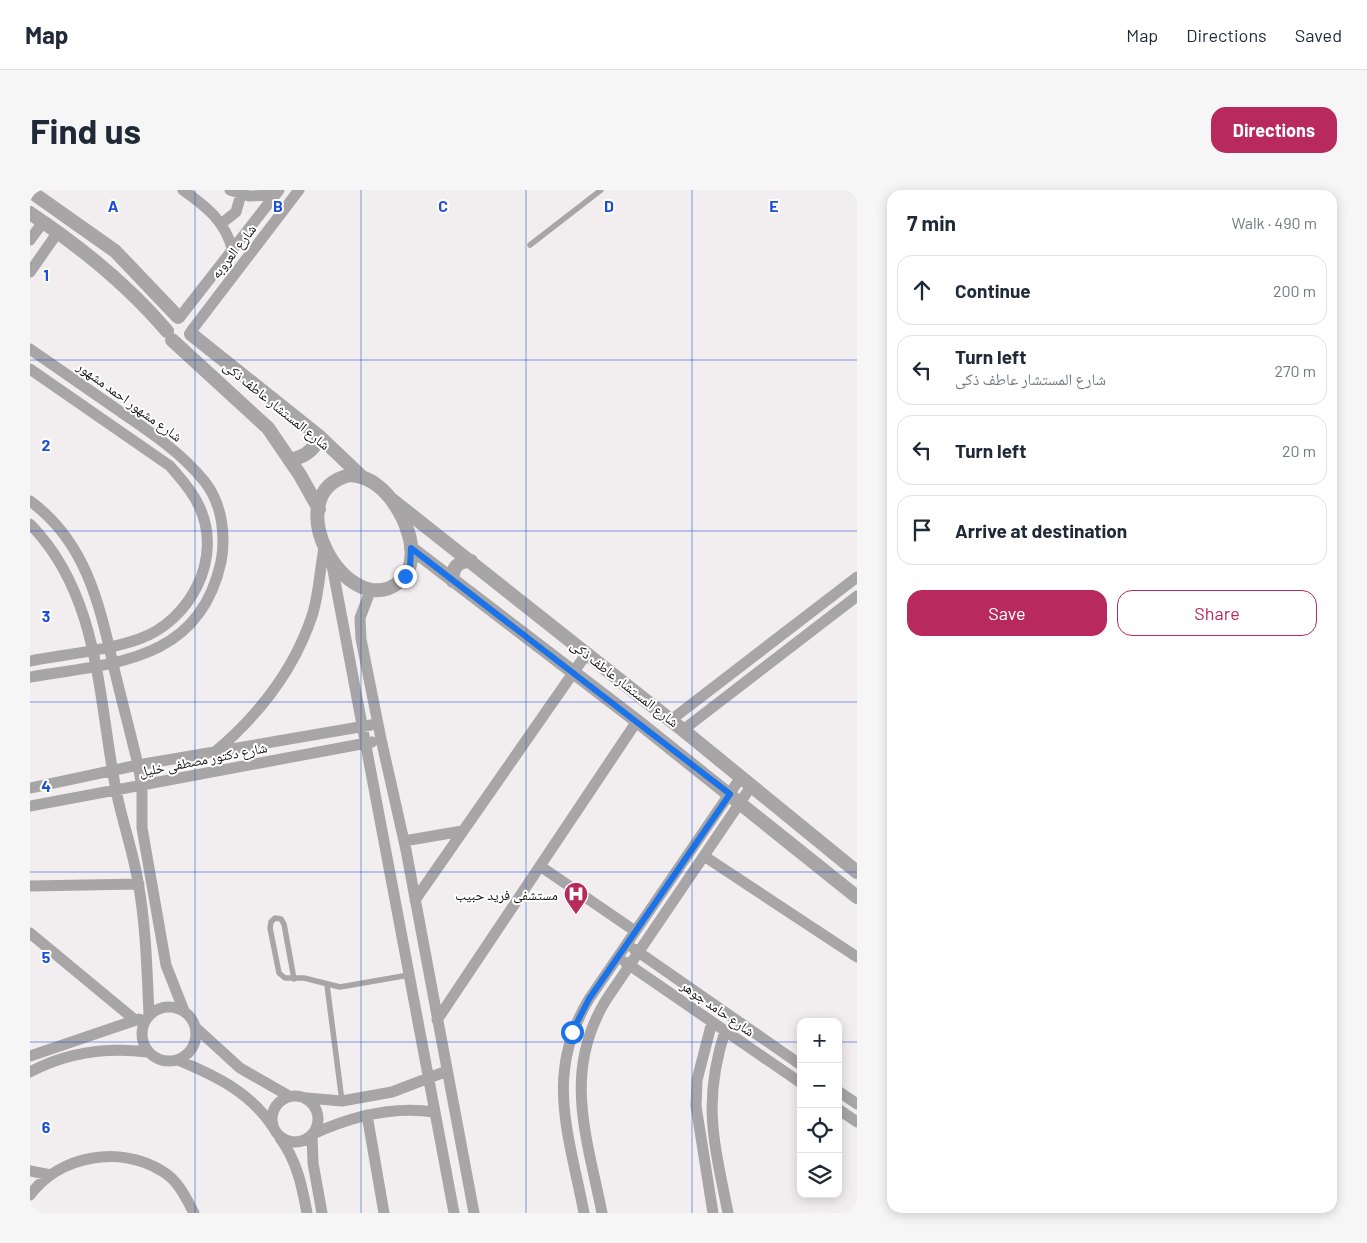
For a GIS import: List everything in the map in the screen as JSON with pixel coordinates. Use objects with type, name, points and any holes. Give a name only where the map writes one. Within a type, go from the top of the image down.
[{"type":"street","points":[[184,190],[211,210],[222,224],[233,251]]},
{"type":"street","name":"شارع العروبه","points":[[192,332],[206,310],[299,190]]},
{"type":"street","points":[[30,191],[115,252],[179,317],[189,321],[192,332],[183,342],[169,336],[169,322],[179,317]]},
{"type":"street","points":[[222,224],[236,212],[236,192],[258,197],[277,193]]},
{"type":"street","name":"شارع العروبه","points":[[179,317],[194,301],[277,193]]},
{"type":"street","name":"شارع المستشار عاطف ذكى","points":[[30,213],[58,232],[110,273],[169,336],[260,419],[290,460],[319,509]]},
{"type":"street","points":[[30,240],[42,222]]},
{"type":"street","points":[[30,272],[58,232]]},
{"type":"street","points":[[194,301],[198,309],[206,310]]},
{"type":"street","name":"شارع المستشار عاطف ذكى","points":[[192,332],[320,438],[362,476]]},
{"type":"street","name":"شارع مشهور احمد مشهور","points":[[30,349],[156,436],[182,458],[206,484],[219,510],[224,535],[222,558],[216,581],[207,603],[193,623],[170,642],[144,655],[113,663],[30,677]]},
{"type":"street","name":"شارع مشهور احمد مشهور","points":[[30,369],[170,466],[187,486],[200,507],[206,530],[206,554],[202,575],[194,594],[181,611],[162,628],[138,640],[30,661]]},
{"type":"street","points":[[290,460],[298,458],[311,450],[320,438]]},
{"type":"street","points":[[327,554],[350,579],[371,589],[389,587],[398,583],[410,568],[411,548],[408,530],[401,514],[391,498],[378,486],[362,476],[350,475],[338,478],[328,485],[319,509],[318,522],[345,630],[454,1213]]},
{"type":"street","name":"شارع المستشار عاطف ذكى","points":[[391,498],[671,720],[857,872]]},
{"type":"street","points":[[30,501],[60,528],[78,554],[97,599],[138,765],[142,787],[142,828],[166,965],[184,1011],[195,1027],[240,1068],[289,1096],[342,1101],[392,1092],[447,1071]]},
{"type":"street","points":[[30,524],[47,541],[67,572],[78,596],[93,649],[112,770],[139,884],[148,970],[148,1015],[141,1034],[148,1052],[156,1059],[167,1062],[178,1060],[187,1055],[193,1047],[196,1037],[195,1027]]},
{"type":"street","name":"شارع المستشار عاطف ذكى","points":[[411,548],[573,674],[637,721],[857,897]]},
{"type":"street","points":[[215,752],[260,709],[279,683],[299,648],[313,611],[327,554]]},
{"type":"street","points":[[453,581],[453,571],[456,566],[465,561],[471,561]]},
{"type":"street","points":[[671,720],[857,577]]},
{"type":"street","points":[[371,589],[362,608],[360,628],[381,739],[405,845],[474,1213]]},
{"type":"street","points":[[683,730],[857,596]]},
{"type":"street","points":[[345,630],[354,625],[360,628]]},
{"type":"street","points":[[415,900],[587,653]]},
{"type":"street","points":[[437,1020],[637,721]]},
{"type":"street","name":"شارع دكتور مصطفى خليل","points":[[30,788],[138,765],[378,724]]},
{"type":"street","name":"شارع دكتور مصطفى خليل","points":[[30,806],[142,787],[381,739]]},
{"type":"street","points":[[584,1213],[564,1109],[563,1066],[572,1032],[579,1015],[635,931],[746,781]]},
{"type":"street","points":[[602,1213],[581,1103],[582,1062],[585,1046],[597,1015],[704,856],[735,798]]},
{"type":"street","points":[[387,853],[405,845],[462,831]]},
{"type":"street","points":[[704,856],[857,956]]},
{"type":"street","points":[[540,866],[635,931]]},
{"type":"street","points":[[30,886],[139,884]]},
{"type":"street","points":[[30,933],[135,1020]]},
{"type":"street","name":"شارع حامد جوهر","points":[[626,944],[798,1063]]},
{"type":"street","name":"شارع حامد جوهر","points":[[618,957],[797,1081]]},
{"type":"street","points":[[30,1056],[135,1020],[166,1007],[184,1011]]},
{"type":"street","points":[[712,1022],[697,1080],[696,1106],[713,1213]]},
{"type":"street","points":[[725,1031],[716,1059],[710,1109],[712,1133],[728,1213]]},
{"type":"street","points":[[30,1072],[50,1063],[88,1052],[128,1050],[148,1052]]},
{"type":"street","points":[[178,1060],[214,1075],[232,1086],[264,1114],[290,1152],[297,1167],[307,1212],[322,1211],[314,1163],[312,1135]]},
{"type":"street","points":[[842,1094],[857,1104]]},
{"type":"street","points":[[289,1096],[281,1100],[272,1113],[276,1132],[291,1142],[306,1140],[317,1128],[318,1114],[311,1102],[305,1097]]},
{"type":"street","points":[[312,1135],[367,1116],[408,1110],[434,1112]]},
{"type":"street","points":[[842,1112],[857,1122]]},
{"type":"street","points":[[367,1116],[384,1213]]},
{"type":"street","points":[[30,1195],[51,1174],[72,1163],[95,1157],[119,1156],[142,1161],[163,1171],[182,1190],[194,1213]]},
{"type":"street","points":[[30,1170],[51,1174]]},
{"type":"lane","points":[[530,245],[601,190]]},
{"type":"lane","points":[[294,978],[284,924],[281,919],[275,918],[270,925],[279,973],[285,978],[316,980],[327,985],[340,987],[409,975]]},
{"type":"lane","points":[[327,985],[342,1101]]},
{"type":"place","name":"مستشفى فريد حبيب","points":[[576,915]]},
{"type":"route","points":[[405,576],[410,568],[411,548],[730,794],[589,999],[579,1015],[572,1032]]}]
